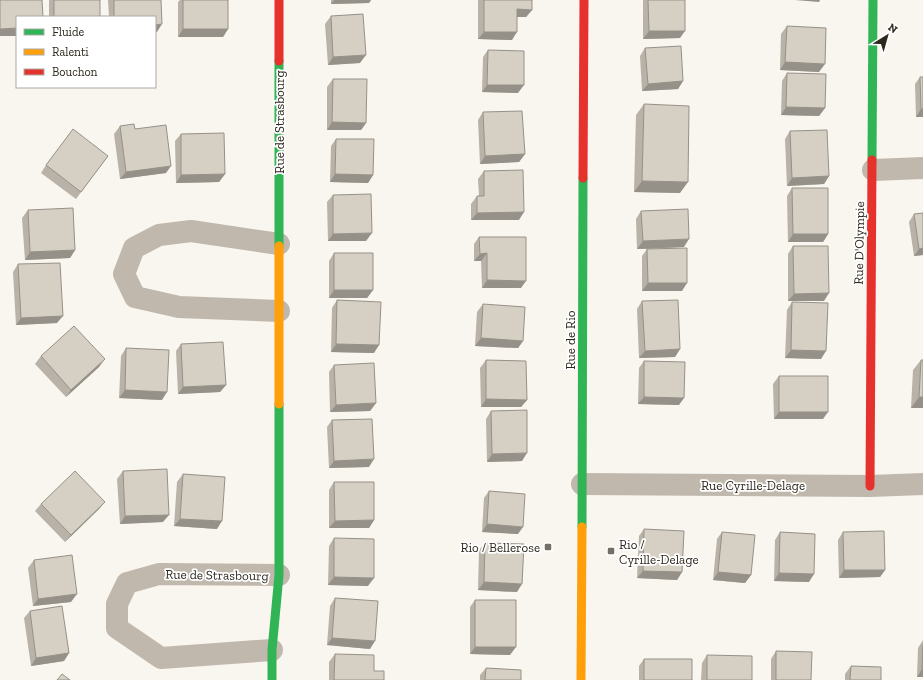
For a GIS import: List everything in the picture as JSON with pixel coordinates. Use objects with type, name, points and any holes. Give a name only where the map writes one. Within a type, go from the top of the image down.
[{"type":"street","name":"Rue de Strasbourg","points":[[272,680],[272,650],[279,575],[279,0]]},
{"type":"street","name":"Rue de Rio","points":[[581,680],[584,0]]},
{"type":"street","name":"Rue D'Olympie","points":[[870,486],[873,0]]},
{"type":"street","points":[[873,170],[923,168]]},
{"type":"street","points":[[279,244],[191,231],[160,234],[134,248],[124,274],[135,297],[179,308],[279,311]]},
{"type":"street","name":"Rue Cyrille-Delage","points":[[582,484],[870,486],[923,484]]},
{"type":"street","name":"Rue de Strasbourg","points":[[272,650],[161,658],[117,628],[116,604],[127,583],[159,574],[279,575]]},
{"type":"building","points":[[0,0],[42,0],[43,16],[16,16],[16,28],[0,29]]},
{"type":"building","points":[[54,0],[100,0],[100,16],[54,16]]},
{"type":"building","points":[[114,0],[161,0],[162,24],[156,25],[156,16],[114,16]]},
{"type":"building","points":[[183,0],[228,0],[228,29],[183,29]]},
{"type":"building","points":[[484,0],[532,0],[532,10],[517,9],[517,32],[484,32]]},
{"type":"building","points":[[648,0],[685,0],[685,31],[649,31]]},
{"type":"building","points":[[363,14],[366,55],[333,57],[331,16]]},
{"type":"building","points":[[787,26],[826,28],[825,64],[785,62]]},
{"type":"building","points":[[681,46],[683,81],[648,84],[645,48]]},
{"type":"building","points":[[488,50],[524,51],[524,85],[487,85]]},
{"type":"building","points":[[787,73],[826,74],[825,108],[786,107]]},
{"type":"building","points":[[920,77],[923,77],[923,109],[921,109]]},
{"type":"building","points":[[333,79],[367,79],[366,123],[332,122]]},
{"type":"building","points":[[644,104],[689,106],[688,182],[642,181]]},
{"type":"building","points":[[522,111],[525,154],[485,156],[483,112]]},
{"type":"building","points":[[134,124],[135,129],[166,125],[171,166],[126,172],[120,126]]},
{"type":"building","points":[[73,129],[108,156],[81,192],[46,165]]},
{"type":"building","points":[[827,130],[829,176],[792,178],[790,131]]},
{"type":"building","points":[[224,133],[225,174],[181,175],[181,134]]},
{"type":"building","points":[[336,139],[374,139],[373,175],[335,174]]},
{"type":"building","points":[[523,170],[524,212],[477,213],[477,196],[484,196],[484,171]]},
{"type":"building","points":[[792,188],[828,188],[828,234],[793,234]]},
{"type":"building","points":[[371,194],[372,233],[333,234],[333,195]]},
{"type":"building","points":[[73,208],[75,250],[30,252],[28,210]]},
{"type":"building","points":[[688,209],[689,239],[643,241],[641,211]]},
{"type":"building","points":[[923,213],[923,248],[919,249],[914,214]]},
{"type":"building","points":[[479,237],[526,237],[526,281],[487,280],[487,253],[480,254]]},
{"type":"building","points":[[793,246],[828,246],[829,293],[794,294]]},
{"type":"building","points":[[687,248],[687,283],[648,283],[647,249]]},
{"type":"building","points":[[334,253],[373,253],[373,290],[334,290]]},
{"type":"building","points":[[60,263],[63,316],[21,318],[18,264]]},
{"type":"building","points":[[337,300],[381,302],[379,345],[336,344]]},
{"type":"building","points":[[678,300],[680,349],[645,351],[642,301]]},
{"type":"building","points":[[792,302],[828,303],[826,351],[791,350]]},
{"type":"building","points":[[483,304],[525,307],[523,341],[481,338]]},
{"type":"building","points":[[74,326],[105,359],[71,390],[41,356]]},
{"type":"building","points":[[223,342],[226,385],[183,387],[181,344]]},
{"type":"building","points":[[126,348],[169,350],[167,392],[125,390]]},
{"type":"building","points":[[486,360],[526,361],[527,400],[486,399]]},
{"type":"building","points":[[921,360],[923,360],[923,397],[919,397]]},
{"type":"building","points":[[644,361],[685,362],[684,398],[644,397]]},
{"type":"building","points":[[374,363],[376,403],[336,405],[334,365]]},
{"type":"building","points":[[779,376],[828,376],[828,412],[779,412]]},
{"type":"building","points":[[527,410],[527,453],[492,454],[491,411]]},
{"type":"building","points":[[372,419],[374,459],[334,461],[332,420]]},
{"type":"building","points":[[167,469],[169,515],[125,516],[123,471]]},
{"type":"building","points":[[75,471],[105,502],[71,535],[41,504]]},
{"type":"building","points":[[183,474],[225,477],[222,521],[180,519]]},
{"type":"building","points":[[334,482],[374,482],[374,520],[335,521]]},
{"type":"building","points":[[489,491],[525,494],[523,527],[487,524]]},
{"type":"building","points":[[644,529],[684,531],[682,572],[643,571]]},
{"type":"building","points":[[884,531],[885,570],[844,570],[843,532]]},
{"type":"building","points":[[722,532],[755,535],[751,575],[718,572]]},
{"type":"building","points":[[780,532],[815,534],[814,574],[779,573]]},
{"type":"building","points":[[334,538],[374,539],[374,578],[334,577]]},
{"type":"building","points":[[485,543],[524,544],[522,584],[484,582]]},
{"type":"building","points":[[72,555],[77,594],[38,599],[34,560]]},
{"type":"building","points":[[335,598],[378,601],[375,641],[332,638]]},
{"type":"building","points":[[475,600],[516,600],[516,647],[475,647]]},
{"type":"building","points":[[62,606],[69,653],[36,658],[30,611]]},
{"type":"building","points":[[923,645],[923,669],[922,669]]},
{"type":"building","points":[[776,651],[812,652],[811,680],[776,680]]},
{"type":"building","points":[[335,654],[374,655],[374,671],[384,671],[384,680],[334,680]]},
{"type":"building","points":[[707,655],[752,656],[752,680],[707,680]]},
{"type":"building","points":[[644,659],[692,659],[692,680],[644,680]]},
{"type":"building","points":[[851,666],[881,667],[881,680],[850,680]]},
{"type":"building","points":[[486,668],[521,670],[521,680],[485,680]]},
{"type":"building","points":[[62,674],[70,680],[57,680]]},
{"type":"traffic: fast","points":[[872,160],[873,0]]},
{"type":"traffic: fast","points":[[279,61],[279,246]]},
{"type":"traffic: fast","points":[[582,527],[583,178]]},
{"type":"traffic: fast","points":[[272,680],[272,650],[279,575],[279,404]]},
{"type":"traffic: slow","points":[[279,246],[279,404]]},
{"type":"traffic: slow","points":[[581,680],[582,527]]},
{"type":"traffic: jam","points":[[279,0],[279,61]]},
{"type":"traffic: jam","points":[[583,178],[584,0]]},
{"type":"traffic: jam","points":[[870,486],[872,160]]},
{"type":"place","name":"Rio / Bellerose","points":[[548,547]]},
{"type":"place","name":"Rio / Cyrille-Delage","points":[[611,551]]}]
